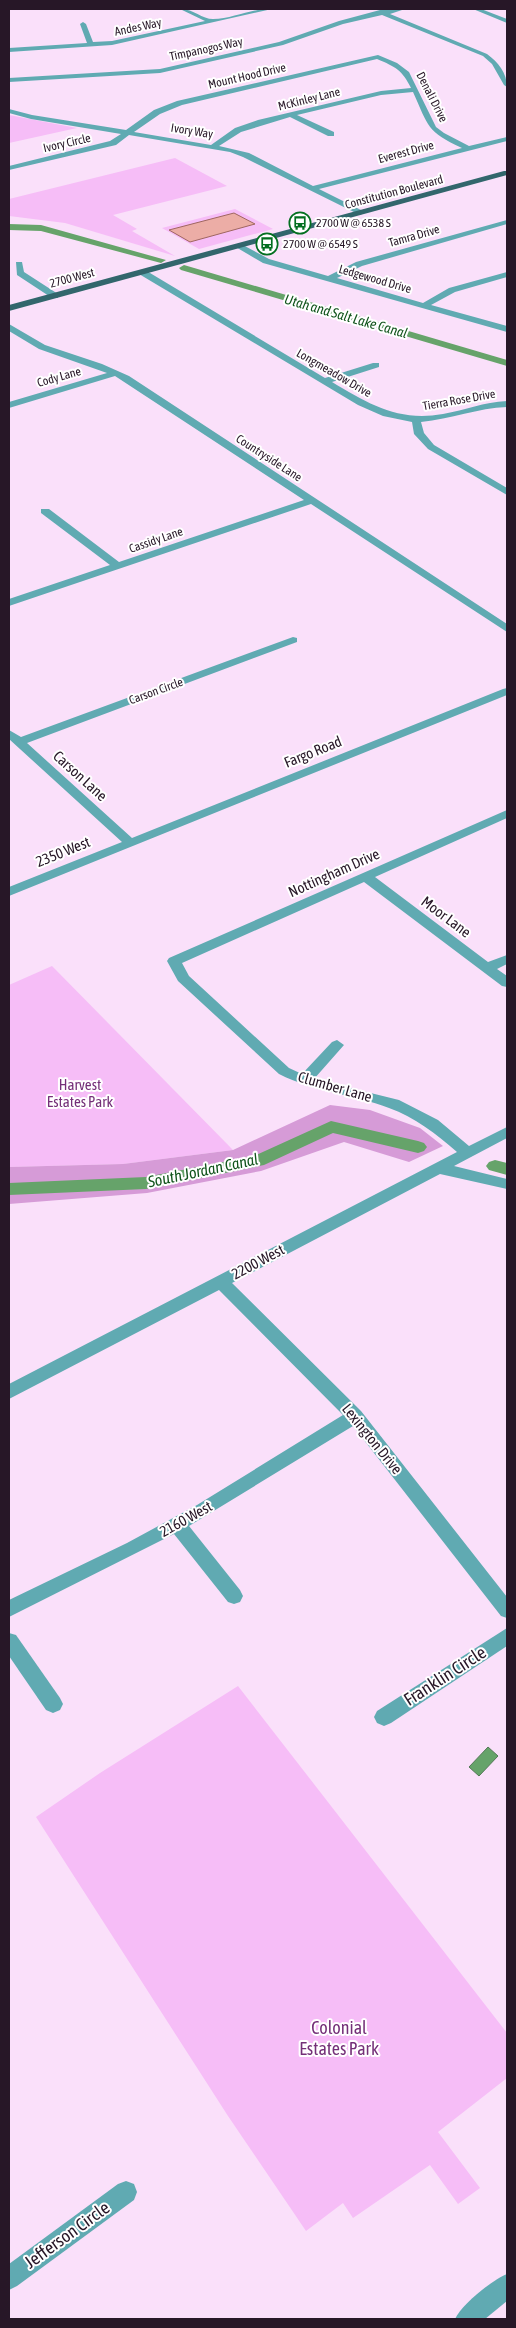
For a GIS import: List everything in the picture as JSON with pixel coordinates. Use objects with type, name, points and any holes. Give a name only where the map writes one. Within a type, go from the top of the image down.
[{"type":"main road","name":"Constitution Boulevard","points":[[142,272],[507,173]]},
{"type":"main road","name":"2700 West","points":[[9,308],[142,272]]},
{"type":"street","points":[[183,9],[213,22]]},
{"type":"street","name":"Andes Way","points":[[9,50],[112,43],[269,9]]},
{"type":"street","points":[[372,9],[485,56],[495,63],[507,84]]},
{"type":"street","name":"Timpanogos Way","points":[[9,80],[154,72],[281,44],[340,22],[402,9]]},
{"type":"street","points":[[476,9],[507,21]]},
{"type":"street","points":[[83,24],[91,45]]},
{"type":"street","name":"Denali Drive","points":[[378,57],[402,68],[407,73],[433,128],[441,135],[467,148]]},
{"type":"street","name":"Mount Hood Drive","points":[[128,132],[157,112],[180,103],[378,57]]},
{"type":"street","name":"McKinley Lane","points":[[214,146],[249,126],[382,93],[415,90]]},
{"type":"street","name":"Ivory Way","points":[[9,111],[45,120],[214,146],[246,155],[360,213]]},
{"type":"street","points":[[45,120],[56,112]]},
{"type":"street","points":[[291,115],[331,134]]},
{"type":"street","name":"Ivory Circle","points":[[9,168],[105,146],[117,141],[128,132]]},
{"type":"street","name":"Everest Drive","points":[[311,188],[507,139]]},
{"type":"street","name":"Tamra Drive","points":[[329,279],[359,264],[507,222]]},
{"type":"street","name":"Ledgewood Drive","points":[[238,246],[266,261],[507,329]]},
{"type":"street","points":[[19,264],[20,274],[55,296]]},
{"type":"street","name":"Longmeadow Drive","points":[[142,272],[373,410],[416,420]]},
{"type":"street","points":[[423,306],[452,290],[507,274]]},
{"type":"street","name":"Countryside Lane","points":[[9,327],[42,347],[116,373],[507,629]]},
{"type":"street","points":[[324,381],[376,365]]},
{"type":"street","name":"Cody Lane","points":[[9,405],[116,373]]},
{"type":"street","name":"Tierra Rose Drive","points":[[416,420],[445,417],[486,405],[507,404]]},
{"type":"street","points":[[416,420],[419,434],[432,447],[507,492]]},
{"type":"street","name":"Cassidy Lane","points":[[9,603],[311,501]]},
{"type":"street","points":[[45,511],[117,566]]},
{"type":"street","name":"Carson Circle","points":[[18,742],[293,640]]},
{"type":"street","name":"Fargo Road","points":[[130,843],[507,691]]},
{"type":"street","name":"Carson Lane","points":[[9,733],[130,843]]},
{"type":"street","name":"Nottingham Drive","points":[[174,961],[507,814]]},
{"type":"street","name":"2350 West","points":[[9,892],[130,843]]},
{"type":"street","name":"Moor Lane","points":[[366,877],[507,983]]},
{"type":"street","points":[[487,968],[507,959]]},
{"type":"street","name":"Clumber Lane","points":[[174,961],[183,978],[284,1071],[304,1081],[394,1104],[433,1124],[468,1153]]},
{"type":"street","points":[[304,1081],[337,1045]]},
{"type":"street","name":"2200 West","points":[[9,1392],[507,1132]]},
{"type":"street","points":[[438,1168],[507,1184]]},
{"type":"street","name":"Lexington Drive","points":[[221,1282],[294,1352],[355,1416],[507,1610]]},
{"type":"street","name":"2160 West","points":[[9,1609],[177,1525],[235,1492],[355,1416]]},
{"type":"street","points":[[177,1525],[234,1596]]},
{"type":"street","name":"Franklin Circle","points":[[384,1717],[507,1636]]},
{"type":"street","points":[[9,1642],[53,1704]]},
{"type":"street","name":"Jefferson Circle","points":[[9,2278],[126,2192]]},
{"type":"street","points":[[467,2319],[507,2286]]},
{"type":"green space","points":[[9,115],[77,128],[9,143]]},
{"type":"green space","points":[[175,158],[227,186],[113,215],[137,229],[132,231],[175,256],[65,223],[9,216],[9,199]]},
{"type":"green space","points":[[235,209],[273,229],[199,249],[162,228]]},
{"type":"green space","name":"Harvest Estates Park","points":[[52,966],[233,1150],[123,1164],[9,1167],[9,985]]},
{"type":"green space","name":"Colonial Estates Park","points":[[238,1686],[507,2033],[507,2078],[438,2132],[480,2188],[458,2204],[430,2165],[353,2218],[343,2203],[306,2231],[228,2116],[36,1817],[100,1773]]},
{"type":"shaded area","points":[[330,1105],[370,1110],[420,1128],[443,1146],[409,1162],[344,1142],[261,1171],[147,1193],[9,1204],[9,1167],[123,1164],[233,1150]]},
{"type":"shaded area","points":[[488,1747],[498,1756],[479,1776],[469,1767]]},
{"type":"building","points":[[234,213],[255,224],[190,242],[169,230]]},
{"type":"waterway","name":"Utah and Salt Lake Canal","points":[[9,227],[41,228],[161,260]]},
{"type":"waterway","name":"Utah and Salt Lake Canal","points":[[184,268],[507,363]]},
{"type":"waterway","name":"South Jordan Canal","points":[[9,1189],[146,1183],[258,1161],[331,1127],[418,1147]]},
{"type":"waterway","name":"South Jordan Canal","points":[[495,1166],[507,1169]]},
{"type":"place","name":"2700 W @ 6538 S","points":[[300,223]]},
{"type":"place","name":"2700 W @ 6549 S","points":[[267,244]]}]
